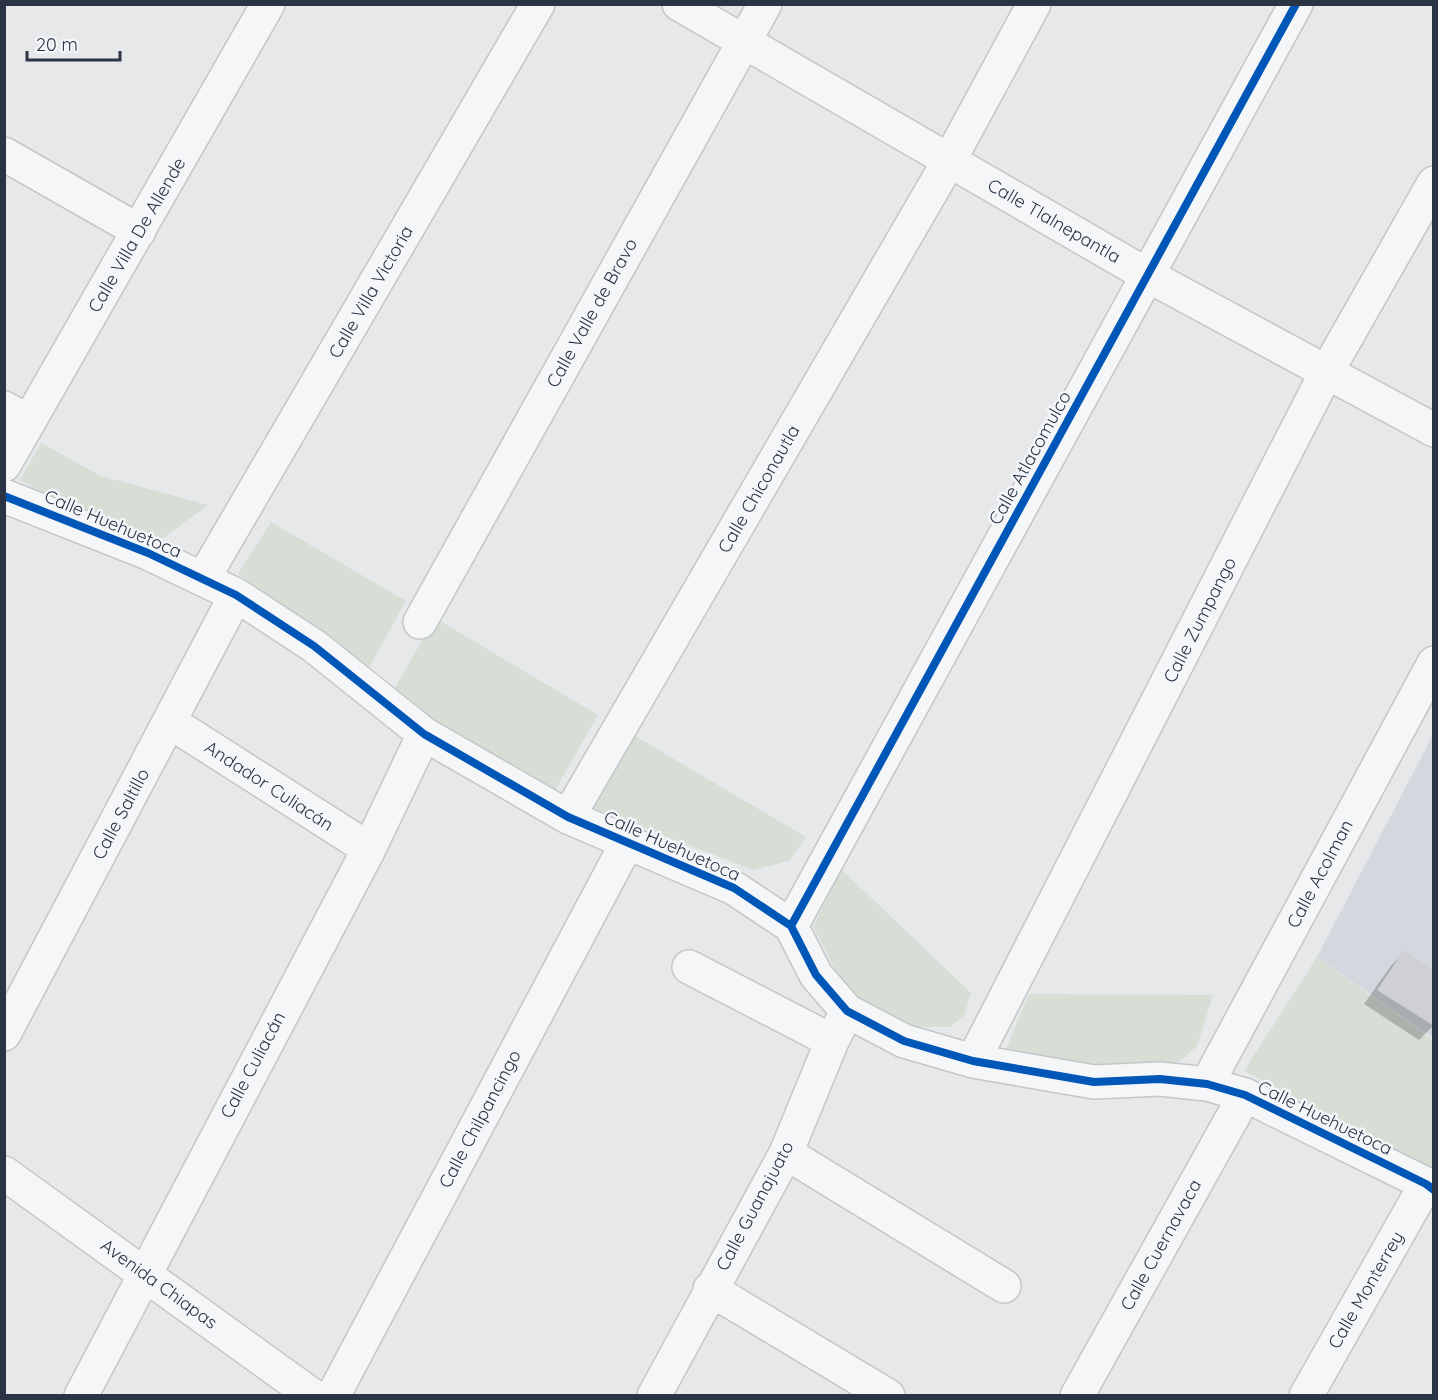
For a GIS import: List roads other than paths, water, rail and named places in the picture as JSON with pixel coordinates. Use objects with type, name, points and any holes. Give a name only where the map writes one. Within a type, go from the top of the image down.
[{"type":"street","name":"Calle Villa Victoria","points":[[203,579],[538,4]]},
{"type":"street","name":"Calle Tlalnepantla","points":[[679,4],[1147,275],[1434,430]]},
{"type":"street","name":"Calle Valle de Bravo","points":[[420,622],[765,4]]},
{"type":"street","name":"Calle Chiconautla","points":[[568,817],[949,160],[1034,4]]},
{"type":"street","name":"Calle Atlacomulco","points":[[791,926],[1296,4]]},
{"type":"street","name":"Calle Villa De Allende","points":[[4,465],[17,415],[139,231],[258,8]]},
{"type":"street","points":[[4,154],[139,231]]},
{"type":"street","name":"Calle Zumpango","points":[[973,1061],[1326,373],[1434,183]]},
{"type":"street","name":"Calle Huehuetoca","points":[[4,496],[148,554],[236,595],[314,646],[424,734],[568,817],[734,888],[791,926],[816,975],[847,1011],[904,1041],[973,1061],[1094,1082],[1160,1079],[1207,1084],[1245,1095],[1430,1187]]},
{"type":"street","name":"Calle Saltillo","points":[[4,1034],[236,595]]},
{"type":"street","name":"Calle Acolman","points":[[1207,1084],[1434,663]]},
{"type":"street","name":"Andador Culiacán","points":[[170,722],[369,849]]},
{"type":"street","name":"Calle Culiacán","points":[[81,1395],[369,849],[424,734]]},
{"type":"street","name":"Calle Chilpancingo","points":[[333,1395],[627,843]]},
{"type":"street","points":[[689,967],[832,1041]]},
{"type":"street","name":"Calle Guanajuato","points":[[654,1395],[786,1153],[832,1041],[847,1011]]},
{"type":"street","name":"Calle Cuernavaca","points":[[1077,1395],[1245,1095]]},
{"type":"street","points":[[786,1153],[1004,1286]]},
{"type":"street","name":"Avenida Chiapas","points":[[4,1173],[313,1395]]},
{"type":"street","name":"Calle Monterrey","points":[[1306,1395],[1430,1187]]},
{"type":"street","points":[[710,1289],[888,1395]]}]
